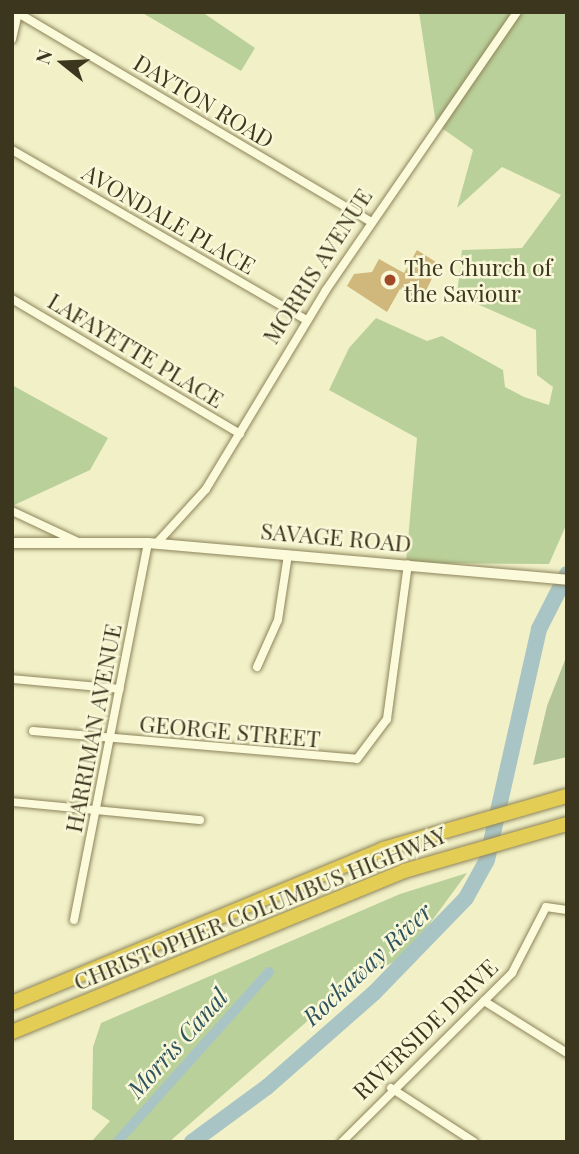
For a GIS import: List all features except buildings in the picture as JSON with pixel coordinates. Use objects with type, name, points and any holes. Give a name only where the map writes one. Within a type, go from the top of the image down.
[{"type":"highway","name":"CHRISTOPHER COLUMBUS HIGHWAY","points":[[12,1003],[347,863],[461,823],[567,796]]},
{"type":"highway","name":"CHRISTOPHER COLUMBUS HIGHWAY","points":[[12,1032],[433,862],[567,824]]},
{"type":"street","name":"MORRIS AVENUE","points":[[152,543],[206,489],[306,320],[517,12]]},
{"type":"street","name":"DAYTON ROAD","points":[[18,13],[371,222]]},
{"type":"street","points":[[12,39],[18,13]]},
{"type":"street","name":"AVONDALE PLACE","points":[[12,150],[306,320]]},
{"type":"street","name":"LAFAYETTE PLACE","points":[[12,299],[240,434]]},
{"type":"street","points":[[12,511],[76,541]]},
{"type":"street","points":[[12,543],[76,541]]},
{"type":"street","name":"SAVAGE ROAD","points":[[76,541],[152,543],[520,572],[567,580]]},
{"type":"street","name":"HARRIMAN AVENUE","points":[[74,920],[152,543]]},
{"type":"street","points":[[257,667],[278,620],[288,555]]},
{"type":"street","name":"GEORGE STREET","points":[[33,731],[346,762],[357,759],[373,741],[391,702],[408,564]]},
{"type":"street","points":[[12,679],[120,689]]},
{"type":"street","points":[[12,802],[97,806],[200,820]]},
{"type":"street","name":"RIVERSIDE DRIVE","points":[[342,1142],[391,1088],[512,973],[549,905],[567,910]]},
{"type":"street","points":[[484,1000],[567,1053]]},
{"type":"street","points":[[391,1088],[474,1142]]},
{"type":"green space","points":[[141,12],[202,12],[255,48],[241,71]]},
{"type":"green space","points":[[419,12],[567,12],[567,523],[549,564],[406,563],[417,438],[329,390],[349,348],[376,318],[427,341],[442,336],[503,370],[505,387],[549,405],[553,387],[537,375],[536,330],[457,295],[462,250],[522,248],[561,195],[502,167],[457,208],[473,150],[436,124]]},
{"type":"green space","points":[[12,385],[108,438],[90,470],[12,506]]},
{"type":"green space","points":[[567,655],[567,757],[533,765],[547,706]]},
{"type":"green space","points":[[467,873],[406,956],[351,983],[169,1142],[91,1142],[110,1121],[92,1109],[93,1047],[101,1023],[400,894]]},
{"type":"waterway","name":"Rockaway River","points":[[192,1142],[267,1087],[374,993],[466,898],[487,860],[539,629],[567,574]]},
{"type":"waterway","name":"Morris Canal","points":[[117,1142],[269,972]]},
{"type":"place","name":"The Church of the Saviour","points":[[390,280]]}]
